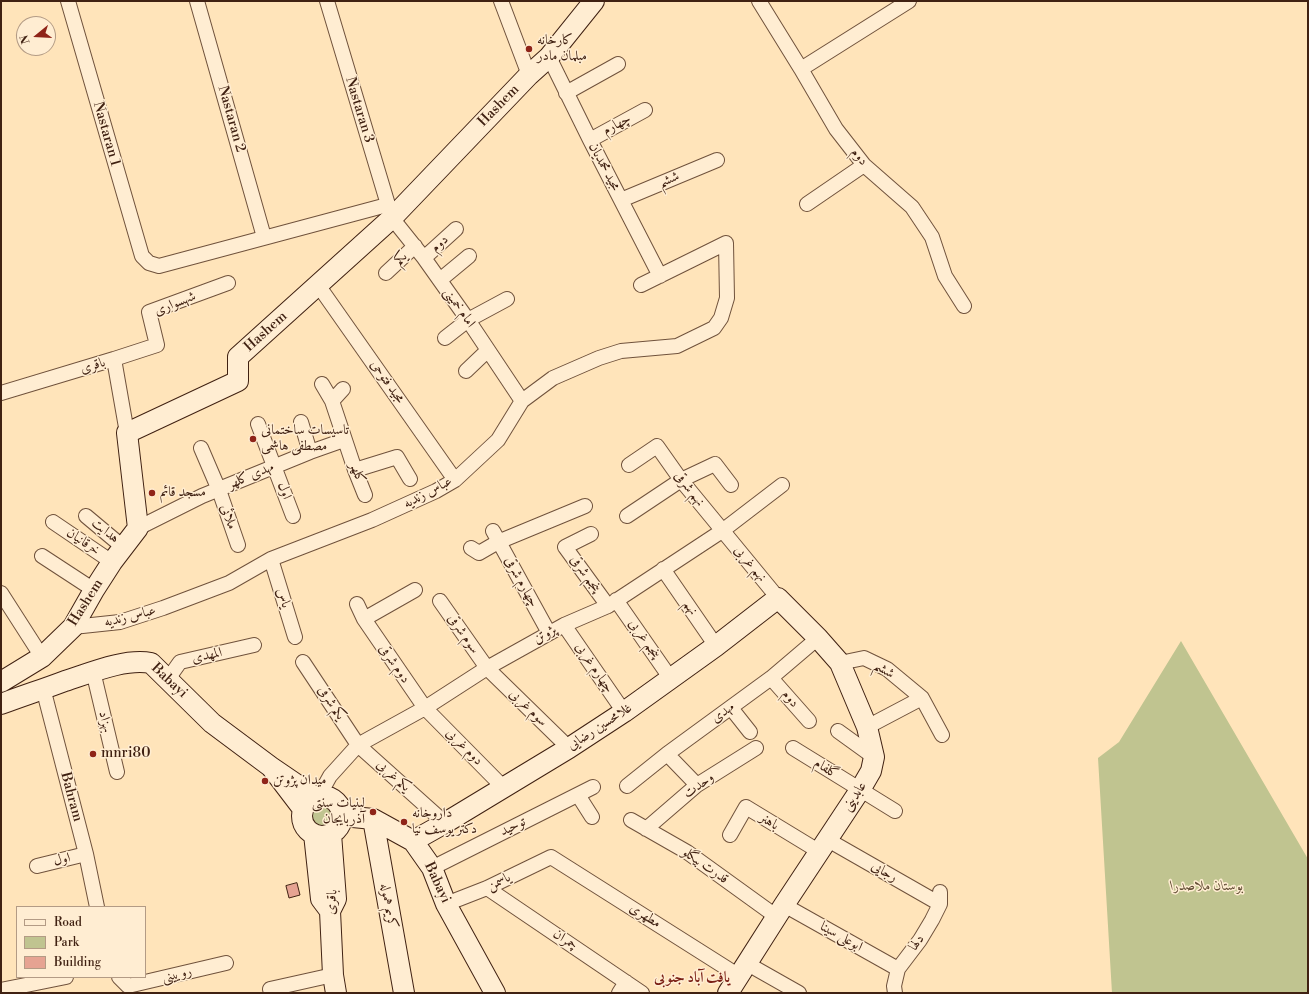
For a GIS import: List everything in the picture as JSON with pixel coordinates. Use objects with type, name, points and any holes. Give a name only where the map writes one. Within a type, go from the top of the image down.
[{"type":"street","name":"Nastaran 1","points":[[68,1],[142,256],[149,263],[159,266],[264,237]]},
{"type":"street","name":"Nastaran 2","points":[[197,1],[264,237]]},
{"type":"street","name":"Nastaran 3","points":[[327,1],[390,212]]},
{"type":"street","points":[[501,1],[529,75]]},
{"type":"street","name":"Hashem","points":[[127,433],[238,381],[238,357],[318,285],[390,212],[549,57],[594,1]]},
{"type":"street","name":"دوم","points":[[759,1],[836,129],[864,165],[912,207],[932,237],[945,276],[964,306]]},
{"type":"street","points":[[801,69],[909,1]]},
{"type":"street","name":"مجید محمدیان","points":[[549,57],[566,94],[660,276]]},
{"type":"street","points":[[566,94],[618,64]]},
{"type":"street","name":"چهارم","points":[[590,140],[644,110]]},
{"type":"street","name":"ششم","points":[[621,200],[718,160]]},
{"type":"street","points":[[807,204],[864,165]]},
{"type":"street","points":[[264,237],[390,212]]},
{"type":"street","name":"امام خمینی","points":[[390,212],[468,320],[522,401]]},
{"type":"street","name":"دوم","points":[[424,258],[456,229]]},
{"type":"street","name":"عباس زندیه","points":[[73,627],[120,622],[163,608],[229,583],[271,559],[372,520],[436,491],[455,480],[498,440],[522,401],[553,378],[599,358],[621,351],[677,346],[714,328],[721,318],[727,298],[726,243],[660,276]]},
{"type":"street","name":"یکم","points":[[386,273],[416,246]]},
{"type":"street","points":[[440,280],[469,256]]},
{"type":"street","points":[[641,285],[660,276]]},
{"type":"street","name":"شهسواری","points":[[114,360],[157,345],[149,312],[228,283]]},
{"type":"street","name":"مجید فتوحی","points":[[318,285],[455,480]]},
{"type":"street","points":[[445,338],[468,320],[507,299]]},
{"type":"street","points":[[466,371],[488,350]]},
{"type":"street","name":"باقری","points":[[1,393],[114,360],[127,433]]},
{"type":"street","name":"کلهر","points":[[322,384],[332,400],[344,440],[365,495]]},
{"type":"street","points":[[332,400],[343,389]]},
{"type":"street","points":[[302,422],[310,452]]},
{"type":"street","points":[[258,424],[275,466]]},
{"type":"street","points":[[127,433],[138,528]]},
{"type":"street","name":"مهدی کلهر","points":[[138,528],[202,496],[310,452],[344,440]]},
{"type":"street","name":"نهم شرقی","points":[[630,465],[657,446],[681,480],[722,531]]},
{"type":"street","points":[[201,448],[218,490]]},
{"type":"street","points":[[355,470],[397,457],[410,479]]},
{"type":"street","points":[[627,516],[681,480],[715,464],[731,485]]},
{"type":"street","name":"اول","points":[[275,466],[293,516]]},
{"type":"street","name":"پژوتن","points":[[312,800],[330,776],[358,745],[425,708],[487,668],[564,625],[612,603],[722,531],[782,485]]},
{"type":"street","name":"ملائی","points":[[218,490],[238,545]]},
{"type":"street","points":[[471,548],[479,553],[496,537],[585,506]]},
{"type":"street","name":"هدایت","points":[[86,516],[118,554]]},
{"type":"street","name":"خرقانیان","points":[[53,522],[118,554]]},
{"type":"street","name":"Hashem","points":[[1,682],[42,656],[73,627],[94,590],[118,554],[138,528]]},
{"type":"street","name":"نهم غربی","points":[[722,531],[778,598]]},
{"type":"street","name":"پنجم شرقی","points":[[591,534],[565,547],[612,603]]},
{"type":"street","name":"چهارم شرقی","points":[[496,537],[550,633]]},
{"type":"street","points":[[42,556],[94,590]]},
{"type":"street","name":"یاس","points":[[271,559],[295,637]]},
{"type":"street","name":"نهم","points":[[663,570],[716,646]]},
{"type":"street","points":[[364,620],[415,590]]},
{"type":"street","points":[[1,593],[42,656]]},
{"type":"street","points":[[778,598],[818,638],[840,663],[867,727],[874,757]]},
{"type":"street","name":"غلامحسین رضایی","points":[[413,841],[569,748],[624,712],[716,646],[778,598]]},
{"type":"street","name":"سوم شرقی","points":[[440,600],[487,668]]},
{"type":"street","name":"پنجم غربی","points":[[612,603],[671,679]]},
{"type":"street","name":"دوم شرقی","points":[[357,604],[364,620],[425,708]]},
{"type":"street","name":"چهارم غربی","points":[[564,625],[624,712]]},
{"type":"street","name":"مهدی","points":[[627,786],[667,754],[771,678],[818,638]]},
{"type":"street","name":"المهدی","points":[[168,679],[180,662],[254,645]]},
{"type":"street","name":"ششم","points":[[840,663],[864,658],[887,669],[922,698],[942,735]]},
{"type":"street","name":"Babayi","points":[[1,704],[93,671],[142,661],[151,663],[212,724],[271,767],[312,800]]},
{"type":"street","name":"یکم شرقی","points":[[303,662],[358,745]]},
{"type":"street","name":"سوم غربی","points":[[487,668],[569,748]]},
{"type":"street","name":"بهزاد","points":[[93,671],[117,772]]},
{"type":"street","name":"دوم","points":[[771,678],[809,721]]},
{"type":"street","name":"Bahram","points":[[43,688],[86,854],[97,906]]},
{"type":"street","points":[[867,727],[922,698]]},
{"type":"street","name":"دوم غربی","points":[[425,708],[503,787]]},
{"type":"street","points":[[731,708],[750,732]]},
{"type":"street","points":[[838,731],[874,757]]},
{"type":"street","name":"یکم غربی","points":[[358,745],[445,823]]},
{"type":"street","name":"وحدت","points":[[646,829],[697,784],[756,748]]},
{"type":"street","name":"گلفام","points":[[793,748],[895,811]]},
{"type":"street","points":[[667,754],[697,784]]},
{"type":"street","name":"عابدینی","points":[[728,993],[860,790],[871,771],[874,757]]},
{"type":"street","name":"توحید","points":[[432,868],[593,787]]},
{"type":"street","points":[[578,795],[592,817]]},
{"type":"street","points":[[326,796],[336,800],[342,810],[343,816],[339,827],[322,834],[308,831],[302,821],[312,800],[326,796]]},
{"type":"street","name":"باهنر","points":[[730,835],[746,807],[824,846]]},
{"type":"street","name":"Babayi","points":[[343,816],[372,819],[413,841],[432,868],[446,904],[495,993]]},
{"type":"street","name":"کریم هموله","points":[[372,819],[404,993]]},
{"type":"street","name":"قدرت بیگلو","points":[[631,820],[687,852],[780,911]]},
{"type":"street","name":"باقری","points":[[322,834],[336,899],[330,911],[334,984]]},
{"type":"street","name":"رجایی","points":[[824,846],[940,898]]},
{"type":"street","name":"اول","points":[[37,866],[86,854]]},
{"type":"street","name":"یاسمن","points":[[446,904],[487,888],[551,857]]},
{"type":"street","name":"مطهری","points":[[551,857],[743,969],[799,993]]},
{"type":"street","name":"چمران","points":[[487,888],[622,987],[642,993]]},
{"type":"street","name":"دلها","points":[[895,993],[894,986],[898,969],[920,940],[940,898]]},
{"type":"street","name":"ابوعلی سینا","points":[[780,911],[898,969]]},
{"type":"street","name":"رویینی","points":[[146,978],[226,963]]},
{"type":"street","points":[[1,990],[61,978]]},
{"type":"street","name":"رویینی","points":[[124,982],[145,978]]},
{"type":"street","points":[[271,993],[270,988],[334,984]]},
{"type":"green space","name":"بوستان ملاصدرا","points":[[1181,641],[1308,859],[1308,993],[1112,993],[1098,758],[1119,742]]},
{"type":"green space","name":"میدان پژوتن","points":[[321,799],[332,804],[336,813],[336,822],[328,830],[312,829],[306,821],[305,811]]},
{"type":"building","points":[[297,883],[300,895],[289,898],[286,886]]},
{"type":"place","name":"کارخانه مبلمان مادر","points":[[529,49]]},
{"type":"place","name":"تاسیسات ساختمانی مصطفی هاشمی","points":[[253,439]]},
{"type":"place","name":"مسجد قائم","points":[[152,493]]},
{"type":"place","name":"mnri80","points":[[93,754]]},
{"type":"place","name":"میدان پژوتن","points":[[265,781]]},
{"type":"place","name":"لبنیات سنتی آذربایجان","points":[[373,812]]},
{"type":"place","name":"داروخانه دکتر یوسف نیا","points":[[404,822]]},
{"type":"district","name":"یافت آباد جنوبی","points":[[692,978]]}]
